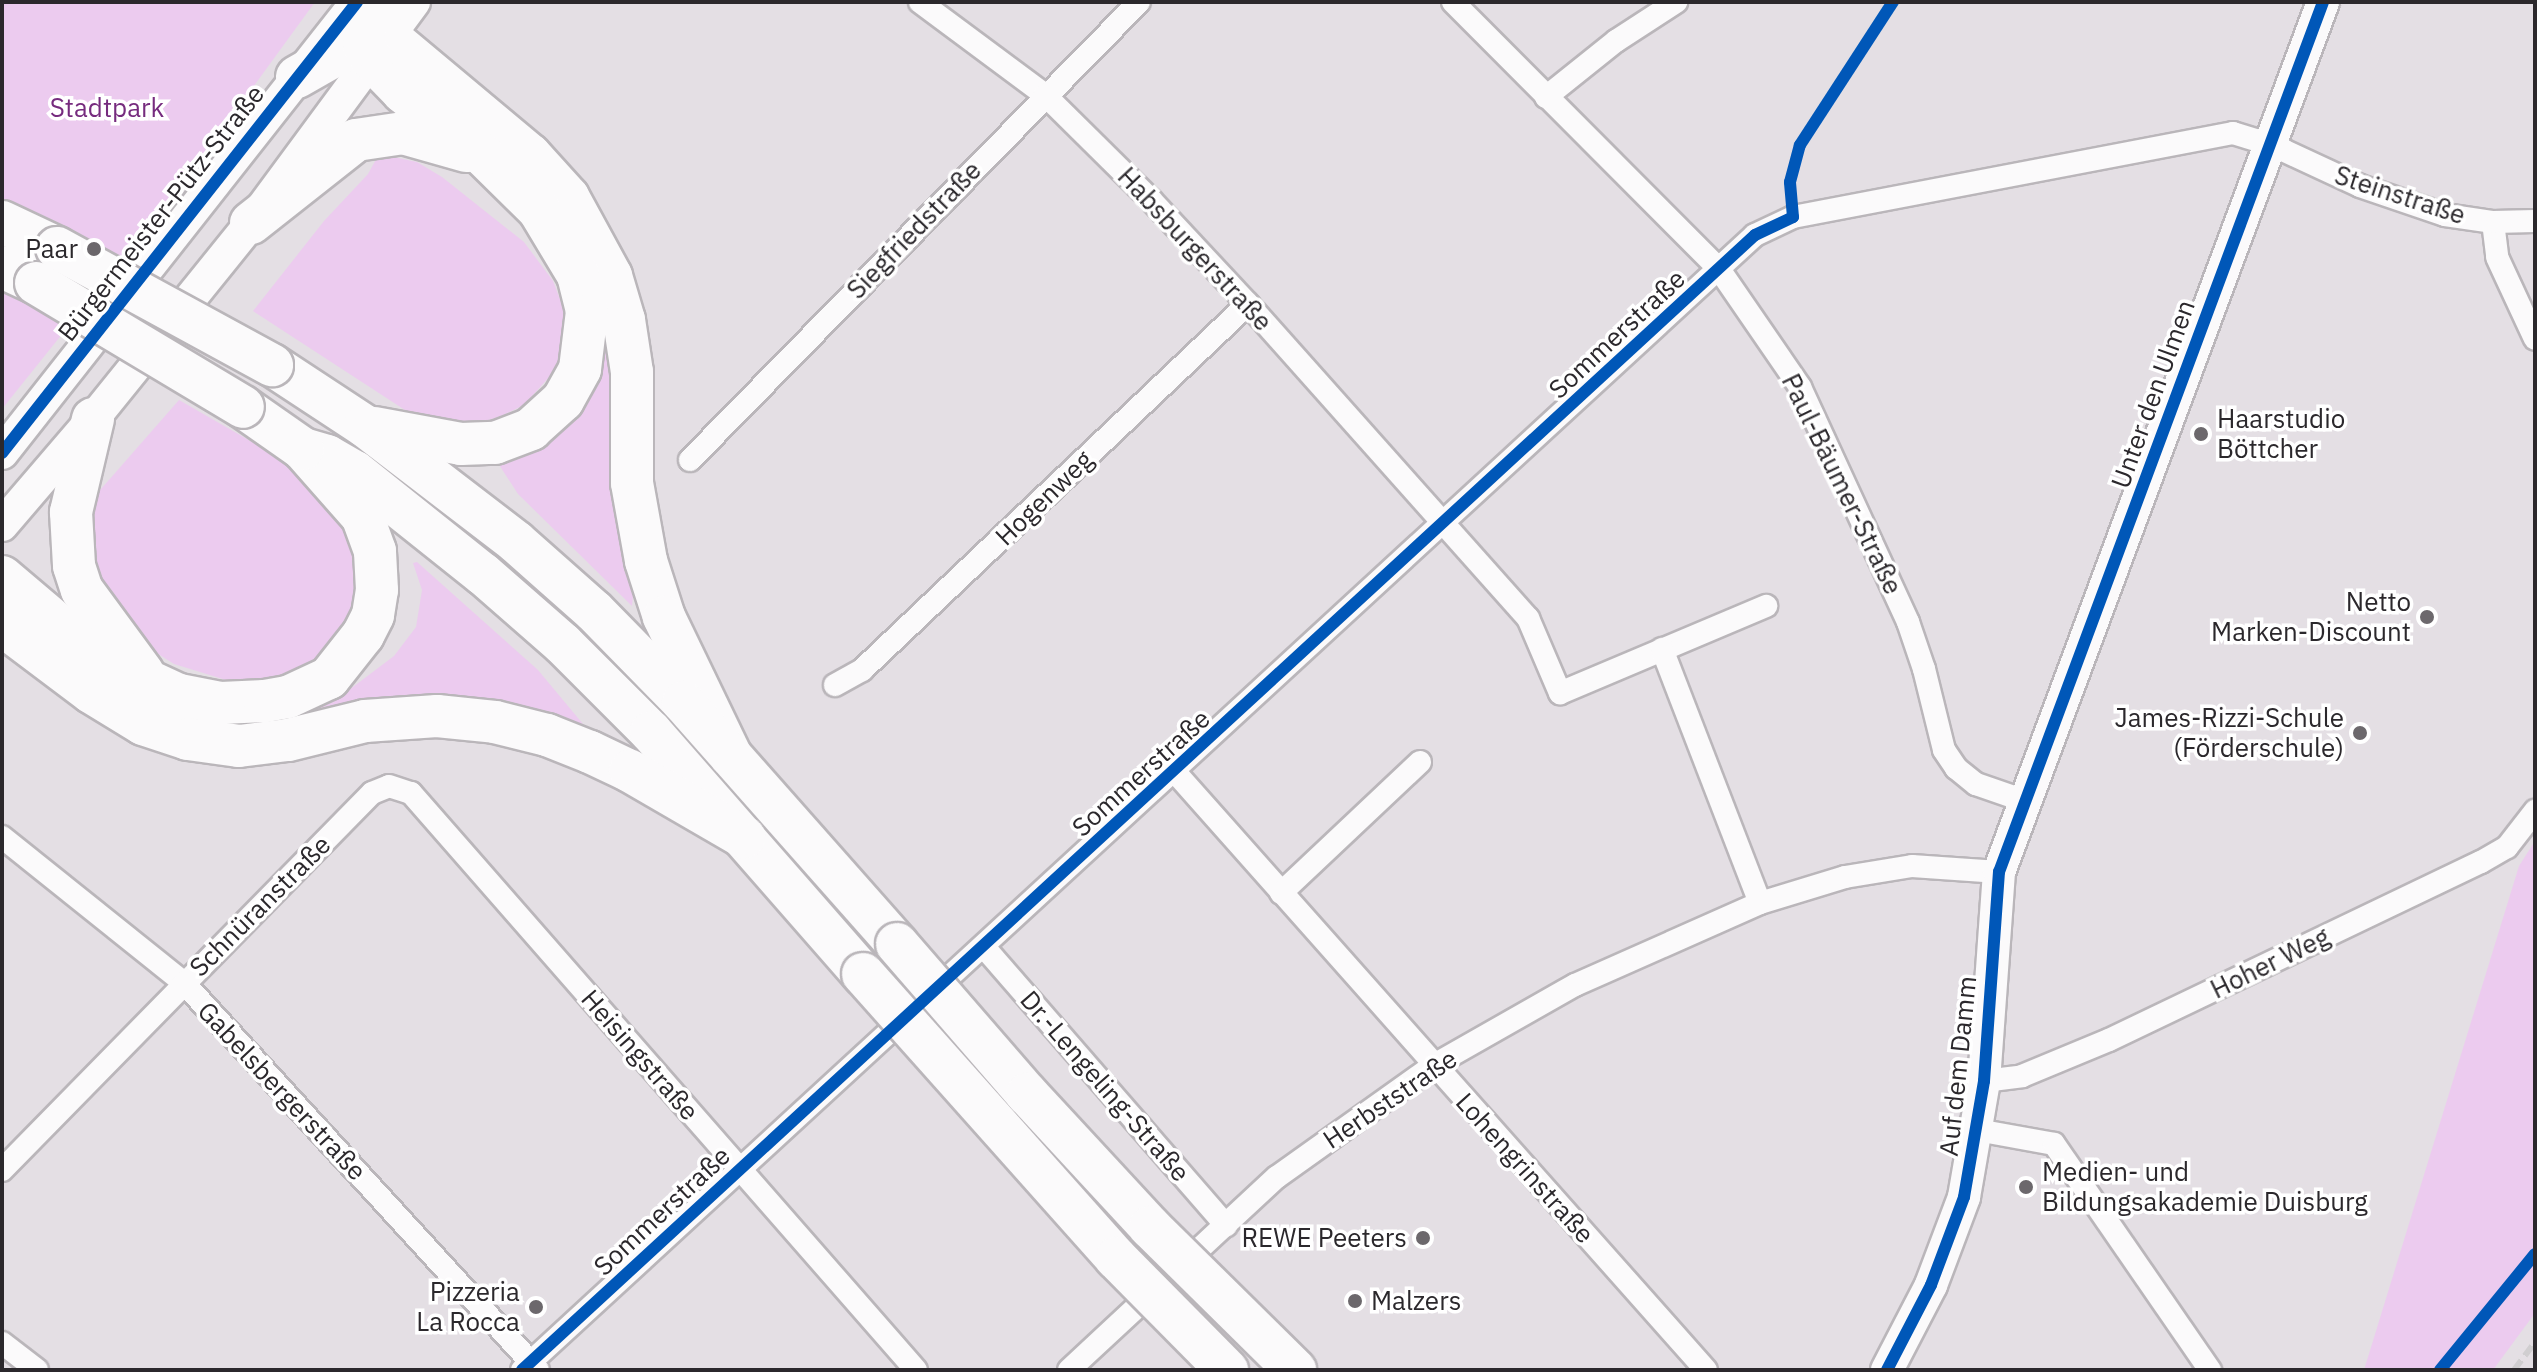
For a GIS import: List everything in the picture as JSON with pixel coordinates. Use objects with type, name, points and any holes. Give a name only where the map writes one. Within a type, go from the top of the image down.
[{"type":"highway","points":[[297,77],[376,36]]},
{"type":"highway","points":[[365,426],[461,444],[495,443],[531,429],[563,400],[580,369],[587,311],[578,275],[539,210],[483,155],[403,92],[376,36]]},
{"type":"highway","points":[[376,36],[530,155],[568,197],[611,276],[624,320],[632,372],[632,483],[646,561],[664,617],[731,756]]},
{"type":"highway","points":[[251,223],[356,140],[403,133],[483,155]]},
{"type":"highway","points":[[2,222],[272,365],[365,426],[516,542],[594,611],[731,756],[1027,1094],[1150,1227],[1295,1370]]},
{"type":"highway","points":[[2,267],[36,283],[243,407],[303,449],[362,516],[375,551],[377,590],[373,615],[356,646],[329,678],[288,697],[221,703],[179,695],[114,665],[87,649],[2,577]]},
{"type":"highway","points":[[93,419],[71,512],[74,566],[82,590],[146,678]]},
{"type":"highway","points":[[303,449],[327,456],[355,472],[540,624],[651,732],[1116,1258],[1227,1370]]},
{"type":"highway","points":[[2,625],[91,692],[143,724],[188,739],[239,746],[288,740],[365,721],[437,716],[495,722],[547,735],[590,752],[744,837]]},
{"type":"street","name":"Bürgermeister-Pütz-Straße","points":[[2,453],[357,2]]},
{"type":"street","points":[[2,525],[93,419],[251,223],[376,36],[414,2]]},
{"type":"street","name":"Habsburgerstraße","points":[[920,2],[1045,95],[1151,200],[1248,304],[1443,525]]},
{"type":"street","name":"Siegfriedstraße","points":[[690,460],[1139,2]]},
{"type":"street","name":"Paul-Bäumer-Straße","points":[[1453,2],[1719,269],[1800,387],[1908,622],[1924,669],[1944,750],[1956,768],[1976,784],[2025,801]]},
{"type":"street","points":[[1546,97],[1616,41],[1676,2]]},
{"type":"street","name":"Unter den Ulmen","points":[[2025,801],[2323,2]]},
{"type":"street","name":"Sommerstraße","points":[[530,1367],[740,1169],[1175,772],[1755,235],[1793,217],[2233,133],[2270,144]]},
{"type":"street","name":"Steinstraße","points":[[2270,144],[2360,186],[2445,215],[2493,222],[2535,221]]},
{"type":"street","points":[[2493,222],[2497,257],[2535,339]]},
{"type":"street","name":"Hogenweg","points":[[835,685],[862,670],[1248,304]]},
{"type":"street","points":[[1443,525],[1528,618],[1560,693],[1766,606]]},
{"type":"street","points":[[1662,649],[1760,903]]},
{"type":"street","points":[[1281,893],[1420,762]]},
{"type":"street","name":"Lohengrinstraße","points":[[1175,772],[1706,1370]]},
{"type":"street","name":"Schnüranstraße","points":[[2,1170],[372,793],[389,786]]},
{"type":"street","name":"Heisingstraße","points":[[389,786],[411,793],[916,1370]]},
{"type":"street","name":"Auf dem Damm","points":[[1887,1370],[1931,1285],[1964,1197],[1984,1081],[1999,872],[2025,801]]},
{"type":"street","name":"Hoher Weg","points":[[1984,1081],[2022,1076],[2109,1040],[2481,862],[2507,847],[2535,811]]},
{"type":"street","name":"Gabelsbergerstraße","points":[[2,837],[184,983],[530,1367]]},
{"type":"street","name":"Herbststraße","points":[[1069,1370],[1277,1177],[1434,1065],[1575,985],[1760,903],[1845,877],[1912,866],[1999,872]]},
{"type":"street","name":"Dr.-Lengeling-Straße","points":[[984,947],[1226,1225]]},
{"type":"street","points":[[1977,1130],[2054,1144],[2210,1370]]},
{"type":"street","points":[[2,1343],[37,1370]]},
{"type":"green space","name":"Stadtpark","points":[[2,2],[315,2],[181,186],[2,409]]},
{"type":"green space","points":[[379,154],[417,162],[442,177],[524,242],[553,281],[566,315],[559,366],[524,405],[469,426],[440,424],[408,412],[253,311],[324,221],[368,174]]},
{"type":"green space","points":[[607,327],[632,606],[518,494],[496,460],[596,373]]},
{"type":"green space","points":[[179,400],[308,474],[349,518],[363,605],[306,675],[239,684],[174,664],[141,643],[95,585],[87,505]]},
{"type":"green space","points":[[417,562],[538,670],[588,730],[303,720],[300,714],[333,702],[394,656],[416,627],[422,590],[413,563]]},
{"type":"green space","points":[[2535,841],[2535,1313],[2493,1370],[2364,1370],[2519,866]]},
{"type":"railway","points":[[2514,1370],[2535,1342]]},
{"type":"cycle path","points":[[2,453],[357,2]]},
{"type":"cycle path","points":[[522,1370],[1755,235],[1793,217],[1790,182],[1800,145],[1893,2]]},
{"type":"cycle path","points":[[1887,1370],[1931,1285],[1964,1197],[1984,1081],[1999,872],[2323,2]]},
{"type":"cycle path","points":[[2440,1370],[2535,1254]]},
{"type":"place","name":"Paar","points":[[94,249]]},
{"type":"place","name":"Haarstudio Böttcher","points":[[2201,434]]},
{"type":"place","name":"Netto Marken-Discount","points":[[2427,617]]},
{"type":"place","name":"James-Rizzi-Schule (Förderschule)","points":[[2360,733]]},
{"type":"place","name":"Medien- und Bildungsakademie Duisburg","points":[[2026,1187]]},
{"type":"place","name":"REWE Peeters","points":[[1423,1238]]},
{"type":"place","name":"Malzers","points":[[1355,1301]]},
{"type":"place","name":"Pizzeria La Rocca","points":[[536,1307]]}]
